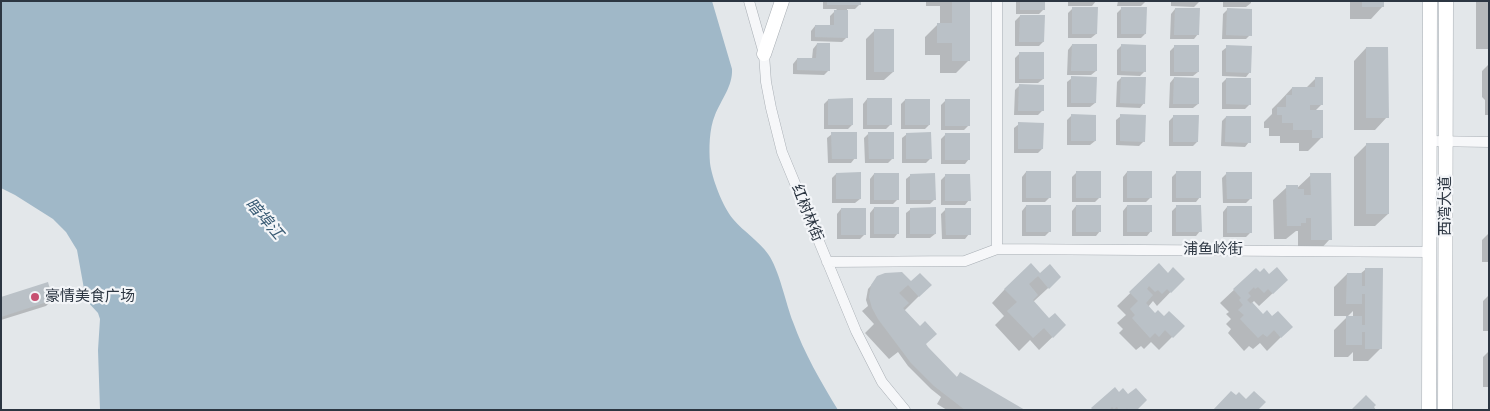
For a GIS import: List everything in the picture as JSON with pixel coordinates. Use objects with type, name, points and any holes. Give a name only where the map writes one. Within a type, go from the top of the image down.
[{"type":"main road","points":[[764,54],[782,1]]},
{"type":"main road","name":"西湾大道","points":[[1429,410],[1430,1]]},
{"type":"main road","name":"西湾大道","points":[[1445,410],[1446,1]]},
{"type":"street","name":"红树林街","points":[[749,1],[764,54],[768,91],[782,152],[856,331],[882,382],[905,410]]},
{"type":"street","points":[[997,1],[997,249]]},
{"type":"street","points":[[1430,141],[1489,142]]},
{"type":"street","name":"浦鱼岭街","points":[[827,262],[965,261],[997,249],[1429,252]]},
{"type":"water","name":"暗埠江","points":[[1,1],[712,1],[732,69],[729,87],[715,115],[712,126],[710,163],[713,177],[729,214],[764,249],[772,260],[802,345],[838,410],[100,410],[98,350],[100,319],[98,313],[86,300],[77,250],[66,232],[53,219],[1,188]]},
{"type":"building","points":[[827,1],[861,1],[861,5],[827,5]]},
{"type":"building","points":[[952,1],[970,1],[970,61],[952,61],[952,43],[937,43],[937,23],[952,23]]},
{"type":"building","points":[[1020,1],[1045,1],[1045,10],[1020,10]]},
{"type":"building","points":[[1362,1],[1384,1],[1384,7],[1362,7]]},
{"type":"building","points":[[1072,7],[1098,7],[1097,34],[1072,34]]},
{"type":"building","points":[[1121,7],[1147,7],[1146,34],[1121,34]]},
{"type":"building","points":[[1175,8],[1200,8],[1199,35],[1174,35]]},
{"type":"building","points":[[1227,8],[1252,9],[1252,36],[1226,35]]},
{"type":"building","points":[[834,10],[848,10],[848,38],[815,37],[815,25],[834,25]]},
{"type":"building","points":[[1020,15],[1045,15],[1044,42],[1019,42]]},
{"type":"building","points":[[874,29],[894,29],[894,72],[874,72]]},
{"type":"building","points":[[817,43],[830,43],[830,71],[797,70],[797,58],[816,58]]},
{"type":"building","points":[[1072,44],[1097,44],[1097,71],[1071,71]]},
{"type":"building","points":[[1121,44],[1146,45],[1146,72],[1121,71]]},
{"type":"building","points":[[1174,45],[1199,45],[1199,72],[1174,72]]},
{"type":"building","points":[[1226,45],[1252,46],[1251,73],[1226,72]]},
{"type":"building","points":[[1366,47],[1388,47],[1389,118],[1366,118]]},
{"type":"building","points":[[1019,52],[1044,52],[1044,79],[1019,79]]},
{"type":"building","points":[[1071,76],[1097,77],[1096,103],[1071,103]]},
{"type":"building","points":[[1121,77],[1146,77],[1145,104],[1120,103]]},
{"type":"building","points":[[1174,77],[1199,78],[1199,104],[1173,104]]},
{"type":"building","points":[[1315,77],[1323,77],[1323,105],[1310,105],[1310,110],[1323,110],[1323,138],[1312,138],[1312,130],[1293,130],[1293,123],[1282,123],[1282,115],[1277,115],[1277,107],[1286,107],[1286,95],[1292,95],[1292,87],[1315,87]]},
{"type":"building","points":[[1226,78],[1251,78],[1251,105],[1226,104]]},
{"type":"building","points":[[1019,84],[1044,85],[1044,111],[1018,111]]},
{"type":"building","points":[[853,98],[853,125],[828,125],[828,99]]},
{"type":"building","points":[[867,98],[892,98],[892,125],[867,125]]},
{"type":"building","points":[[905,99],[930,99],[930,125],[905,125]]},
{"type":"building","points":[[945,99],[970,99],[970,126],[945,126]]},
{"type":"building","points":[[1071,114],[1096,115],[1096,141],[1071,141]]},
{"type":"building","points":[[1120,114],[1146,115],[1145,142],[1120,141]]},
{"type":"building","points":[[1173,115],[1199,115],[1198,142],[1173,142]]},
{"type":"building","points":[[1226,116],[1251,116],[1251,143],[1225,142]]},
{"type":"building","points":[[1018,122],[1044,123],[1043,149],[1018,149]]},
{"type":"building","points":[[831,132],[857,132],[857,159],[832,159]]},
{"type":"building","points":[[868,132],[894,132],[894,159],[869,159]]},
{"type":"building","points":[[931,132],[932,159],[906,159],[906,133]]},
{"type":"building","points":[[945,133],[970,133],[970,160],[945,160]]},
{"type":"building","points":[[1366,143],[1389,143],[1389,214],[1366,214]]},
{"type":"building","points":[[1026,171],[1051,171],[1051,198],[1026,198]]},
{"type":"building","points":[[1076,171],[1101,171],[1101,198],[1076,198]]},
{"type":"building","points":[[1127,171],[1152,171],[1152,198],[1127,198]]},
{"type":"building","points":[[1176,171],[1201,171],[1201,198],[1176,198]]},
{"type":"building","points":[[861,172],[861,199],[836,199],[836,173]]},
{"type":"building","points":[[1226,172],[1252,172],[1252,199],[1227,199]]},
{"type":"building","points":[[874,173],[899,173],[899,200],[874,200]]},
{"type":"building","points":[[935,173],[936,200],[910,200],[910,174]]},
{"type":"building","points":[[1310,173],[1331,173],[1332,240],[1311,240],[1311,218],[1306,218],[1306,223],[1301,223],[1301,226],[1287,226],[1286,185],[1298,185],[1298,189],[1304,189],[1304,195],[1311,195]]},
{"type":"building","points":[[945,174],[970,174],[971,201],[945,201]]},
{"type":"building","points":[[1026,205],[1051,205],[1051,232],[1026,232]]},
{"type":"building","points":[[1076,205],[1101,205],[1101,232],[1076,232]]},
{"type":"building","points":[[1127,205],[1152,205],[1152,232],[1127,232]]},
{"type":"building","points":[[1176,205],[1201,205],[1202,232],[1176,232]]},
{"type":"building","points":[[1227,206],[1252,206],[1252,233],[1227,233]]},
{"type":"building","points":[[874,207],[899,207],[899,234],[874,234]]},
{"type":"building","points":[[936,207],[936,234],[910,234],[910,208]]},
{"type":"building","points":[[841,208],[866,208],[866,235],[841,235]]},
{"type":"building","points":[[945,208],[971,208],[971,235],[946,235]]},
{"type":"building","points":[[1031,263],[1040,273],[1050,264],[1061,277],[1049,289],[1038,276],[1029,284],[1038,295],[1033,300],[1049,318],[1055,313],[1066,325],[1053,338],[1044,328],[1033,338],[1007,311],[1017,302],[1004,289]]},
{"type":"building","points":[[1159,263],[1168,273],[1173,267],[1185,279],[1171,293],[1167,289],[1162,294],[1158,290],[1155,292],[1149,286],[1147,289],[1153,295],[1146,303],[1155,313],[1158,310],[1164,316],[1169,311],[1185,326],[1173,338],[1165,330],[1159,337],[1155,333],[1150,338],[1132,318],[1135,315],[1130,309],[1138,301],[1129,292]]},
{"type":"building","points":[[1277,267],[1288,280],[1273,294],[1268,289],[1264,293],[1258,287],[1255,289],[1254,287],[1248,293],[1251,296],[1247,300],[1251,304],[1252,302],[1263,314],[1267,310],[1272,316],[1278,311],[1293,327],[1281,338],[1274,330],[1267,337],[1263,334],[1258,338],[1240,319],[1244,315],[1238,310],[1243,305],[1239,300],[1241,298],[1233,289],[1256,268],[1260,272],[1264,268],[1269,274]]},
{"type":"building","points":[[1365,268],[1383,268],[1382,349],[1365,349],[1365,332],[1362,332],[1362,345],[1346,345],[1346,316],[1362,316],[1362,325],[1365,325],[1365,294],[1362,294],[1362,304],[1346,304],[1347,273],[1362,273],[1362,286],[1365,286]]},
{"type":"building","points":[[902,272],[911,281],[920,273],[932,285],[919,297],[908,285],[899,293],[909,303],[903,308],[920,326],[925,321],[937,334],[926,344],[928,347],[957,377],[960,372],[1025,410],[965,410],[934,386],[911,363],[878,319],[869,297],[871,285],[877,276],[885,273]]},
{"type":"building","points":[[48,282],[53,300],[1,317],[1,297]]},
{"type":"building","points":[[1115,387],[1119,392],[1123,388],[1128,394],[1136,388],[1147,400],[1137,410],[1128,410],[1127,408],[1126,410],[1119,410],[1117,407],[1114,409],[1112,407],[1109,410],[1093,410],[1091,408]]},
{"type":"building","points":[[1231,391],[1236,395],[1239,392],[1246,399],[1254,391],[1266,402],[1258,410],[1213,410]]},
{"type":"building","points":[[1366,395],[1376,405],[1374,407],[1376,410],[1351,410]]},
{"type":"place","name":"豪情美食广场","points":[[35,297]]}]
